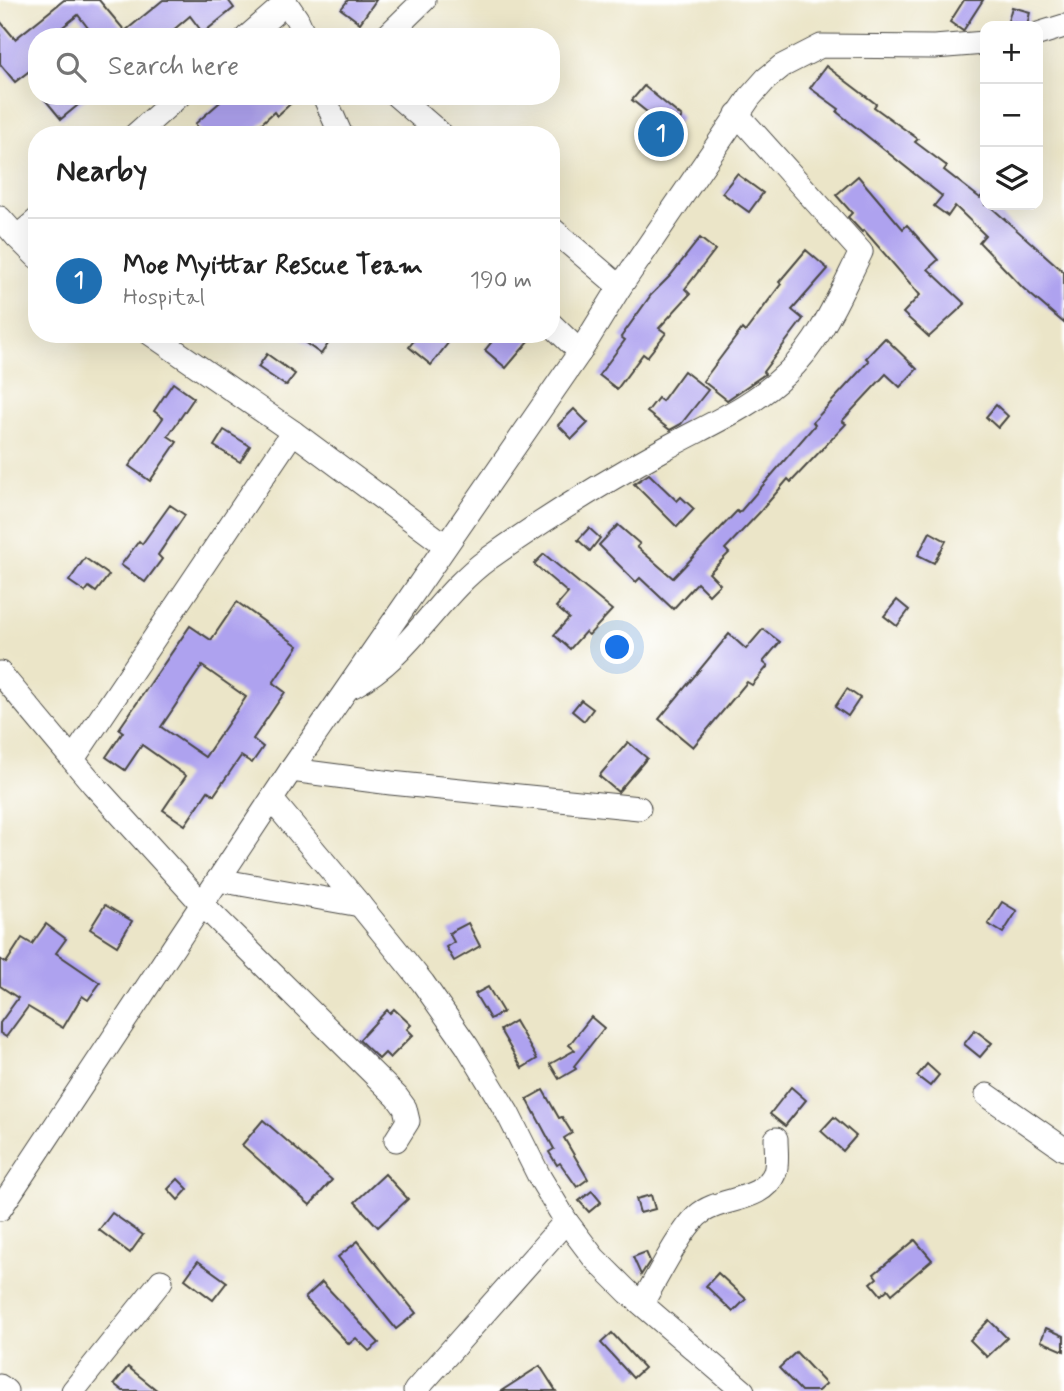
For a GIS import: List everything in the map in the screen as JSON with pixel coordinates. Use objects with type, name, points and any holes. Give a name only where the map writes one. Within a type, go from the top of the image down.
[{"type":"street","points":[[395,28],[424,0]]},
{"type":"street","points":[[256,28],[285,1],[302,28]]},
{"type":"street","points":[[1043,32],[1064,26]]},
{"type":"street","points":[[0,1209],[291,769],[580,352],[620,287],[737,114],[766,79],[801,55],[821,46],[934,47],[980,43]]},
{"type":"street","points":[[145,126],[169,105]]},
{"type":"street","points":[[328,105],[337,126]]},
{"type":"street","points":[[407,105],[432,126]]},
{"type":"street","points":[[348,689],[373,676],[395,658],[465,579],[487,560],[616,476],[750,403],[788,372],[809,347],[832,311],[861,252],[737,114]]},
{"type":"street","points":[[0,218],[28,248]]},
{"type":"street","points":[[17,237],[28,228]]},
{"type":"street","points":[[560,236],[620,287]]},
{"type":"street","points":[[560,333],[580,352]]},
{"type":"street","points":[[164,343],[293,432],[445,545]]},
{"type":"street","points":[[73,759],[293,432]]},
{"type":"street","points":[[0,673],[203,905],[397,1097],[405,1108],[408,1121],[397,1140]]},
{"type":"street","points":[[291,769],[391,783],[639,808]]},
{"type":"street","points":[[272,800],[423,983],[467,1046],[508,1114],[565,1221],[610,1276],[743,1391]]},
{"type":"street","points":[[218,880],[360,905]]},
{"type":"street","points":[[987,1095],[1064,1149]]},
{"type":"street","points":[[642,1303],[697,1216],[719,1204],[752,1194],[771,1178],[776,1170],[776,1139]]},
{"type":"street","points":[[415,1391],[565,1221]]},
{"type":"street","points":[[73,1391],[161,1281]]},
{"type":"street","points":[[0,1386],[6,1391]]},
{"type":"building","points":[[64,0],[99,0],[122,28],[88,28],[78,15],[61,28],[29,28]]},
{"type":"building","points":[[163,0],[228,0],[234,8],[209,28],[199,28],[190,16],[176,28],[129,28]]},
{"type":"building","points":[[348,0],[376,0],[360,23],[341,9]]},
{"type":"building","points":[[964,0],[983,0],[963,31],[950,22]]},
{"type":"building","points":[[1012,7],[1030,12],[1028,21],[1008,21]]},
{"type":"building","points":[[0,21],[15,39],[28,29],[28,72],[15,82],[0,64]]},
{"type":"building","points":[[826,66],[876,104],[874,107],[918,139],[915,142],[947,166],[944,170],[980,198],[980,210],[994,210],[1064,272],[1064,323],[1023,288],[979,242],[985,235],[955,206],[948,216],[934,206],[942,196],[837,112],[839,109],[810,88]]},
{"type":"building","points":[[644,86],[682,117],[671,131],[632,100]]},
{"type":"building","points":[[49,105],[78,105],[61,119]]},
{"type":"building","points":[[217,105],[289,105],[277,116],[274,112],[259,126],[195,124]]},
{"type":"building","points":[[737,174],[763,193],[749,212],[722,193]]},
{"type":"building","points":[[858,176],[903,229],[907,225],[938,260],[928,269],[965,304],[929,337],[903,313],[920,295],[864,230],[862,232],[848,217],[852,213],[836,195]]},
{"type":"building","points":[[700,238],[715,250],[685,289],[690,294],[659,328],[666,333],[647,357],[643,354],[617,389],[599,375],[625,340],[621,337],[651,295]]},
{"type":"building","points":[[806,250],[828,269],[792,310],[803,319],[763,372],[765,374],[727,400],[703,381],[742,329],[745,332],[781,284],[779,282]]},
{"type":"building","points":[[885,338],[917,369],[900,387],[886,374],[842,421],[846,424],[791,482],[788,479],[725,549],[729,553],[709,573],[720,584],[709,595],[697,583],[673,609],[640,578],[636,582],[599,545],[618,525],[640,544],[637,547],[673,578],[737,511],[739,513],[815,425],[813,422],[869,361],[866,358]]},
{"type":"building","points":[[306,343],[329,343],[321,354]]},
{"type":"building","points":[[412,343],[448,343],[431,365],[409,347]]},
{"type":"building","points":[[491,343],[527,343],[506,368],[485,350]]},
{"type":"building","points":[[267,354],[295,374],[286,386],[258,367]]},
{"type":"building","points":[[684,371],[708,390],[681,424],[670,430],[647,412],[658,398],[662,401]]},
{"type":"building","points":[[173,383],[194,398],[168,436],[177,442],[150,481],[129,466],[163,418],[154,411]]},
{"type":"building","points":[[996,405],[1008,416],[998,428],[986,417]]},
{"type":"building","points":[[574,409],[588,423],[572,439],[558,425]]},
{"type":"building","points":[[224,430],[250,446],[240,462],[214,446]]},
{"type":"building","points":[[649,474],[677,501],[681,497],[694,509],[677,527],[634,484]]},
{"type":"building","points":[[170,505],[185,515],[158,555],[162,559],[145,582],[121,565],[139,541],[142,544]]},
{"type":"building","points":[[589,528],[600,538],[590,551],[578,540]]},
{"type":"building","points":[[930,532],[946,541],[934,563],[918,555]]},
{"type":"building","points":[[544,554],[612,610],[589,635],[585,632],[570,649],[554,635],[569,618],[556,607],[568,593],[534,564]]},
{"type":"building","points":[[85,558],[109,575],[96,592],[89,587],[85,592],[69,581]]},
{"type":"building","points":[[897,600],[909,610],[897,626],[884,616]]},
{"type":"building","points":[[237,602],[298,646],[273,683],[285,692],[253,739],[263,747],[252,763],[241,756],[214,795],[208,791],[185,825],[163,810],[186,776],[142,745],[125,770],[106,757],[123,732],[119,729],[190,626],[211,640]],"holes":[[[202,666],[246,697],[205,757],[161,727]]]},
{"type":"building","points":[[763,629],[780,642],[763,662],[768,666],[752,685],[747,682],[693,747],[659,719],[729,634],[746,649]]},
{"type":"building","points":[[847,689],[860,698],[848,716],[835,707]]},
{"type":"building","points":[[581,700],[593,709],[584,721],[572,711]]},
{"type":"building","points":[[628,742],[647,758],[618,792],[599,776]]},
{"type":"building","points":[[1002,902],[1017,911],[1003,933],[988,924]]},
{"type":"building","points":[[105,905],[132,921],[117,946],[90,929]]},
{"type":"building","points":[[468,923],[480,946],[454,961],[446,947],[454,942],[449,933]]},
{"type":"building","points":[[46,924],[66,939],[56,953],[100,983],[88,1000],[82,996],[63,1028],[28,1007],[6,1037],[0,1033],[0,1023],[18,998],[0,986],[0,959],[6,963],[22,938],[32,944]]},
{"type":"building","points":[[488,987],[503,1012],[490,1019],[475,994]]},
{"type":"building","points":[[394,1009],[411,1025],[407,1029],[413,1035],[390,1058],[385,1053],[379,1059],[359,1040],[387,1010],[390,1013]]},
{"type":"building","points":[[591,1017],[604,1028],[574,1066],[576,1069],[559,1079],[550,1064],[575,1050],[569,1045]]},
{"type":"building","points":[[515,1021],[537,1059],[522,1068],[500,1030]]},
{"type":"building","points":[[975,1030],[992,1043],[980,1057],[964,1044]]},
{"type":"building","points":[[927,1064],[939,1075],[930,1086],[917,1076]]},
{"type":"building","points":[[791,1087],[806,1100],[785,1126],[770,1114]]},
{"type":"building","points":[[543,1090],[559,1118],[562,1117],[572,1133],[564,1138],[588,1179],[577,1187],[549,1152],[554,1149],[527,1099]]},
{"type":"building","points":[[834,1117],[856,1136],[843,1151],[821,1131]]},
{"type":"building","points":[[263,1120],[332,1180],[310,1205],[242,1145]]},
{"type":"building","points":[[385,1174],[408,1199],[378,1227],[355,1202]]},
{"type":"building","points":[[178,1179],[188,1189],[178,1200],[168,1189]]},
{"type":"building","points":[[592,1191],[601,1202],[589,1212],[579,1201]]},
{"type":"building","points":[[651,1195],[655,1209],[640,1213],[636,1199]]},
{"type":"building","points":[[112,1213],[143,1235],[130,1253],[99,1230]]},
{"type":"building","points":[[915,1240],[932,1260],[892,1294],[888,1289],[881,1295],[871,1283],[877,1278],[874,1274]]},
{"type":"building","points":[[358,1241],[416,1313],[396,1329],[338,1257]]},
{"type":"building","points":[[646,1252],[650,1261],[641,1275],[633,1257]]},
{"type":"building","points":[[198,1261],[227,1282],[213,1300],[185,1279]]},
{"type":"building","points":[[718,1273],[746,1299],[733,1312],[706,1286]]},
{"type":"building","points":[[322,1282],[379,1343],[369,1351],[356,1338],[349,1344],[305,1298]]},
{"type":"building","points":[[989,1320],[1007,1338],[987,1357],[970,1340]]},
{"type":"building","points":[[1046,1328],[1064,1336],[1064,1351],[1041,1341]]},
{"type":"building","points":[[612,1333],[644,1368],[633,1378],[601,1343]]},
{"type":"building","points":[[796,1352],[826,1384],[818,1391],[801,1391],[779,1368]]},
{"type":"building","points":[[540,1366],[556,1391],[501,1391]]},
{"type":"building","points":[[128,1367],[158,1391],[123,1391],[114,1384]]},
{"type":"place","name":"Moe Myittar Rescue Team","points":[[661,134]]}]
